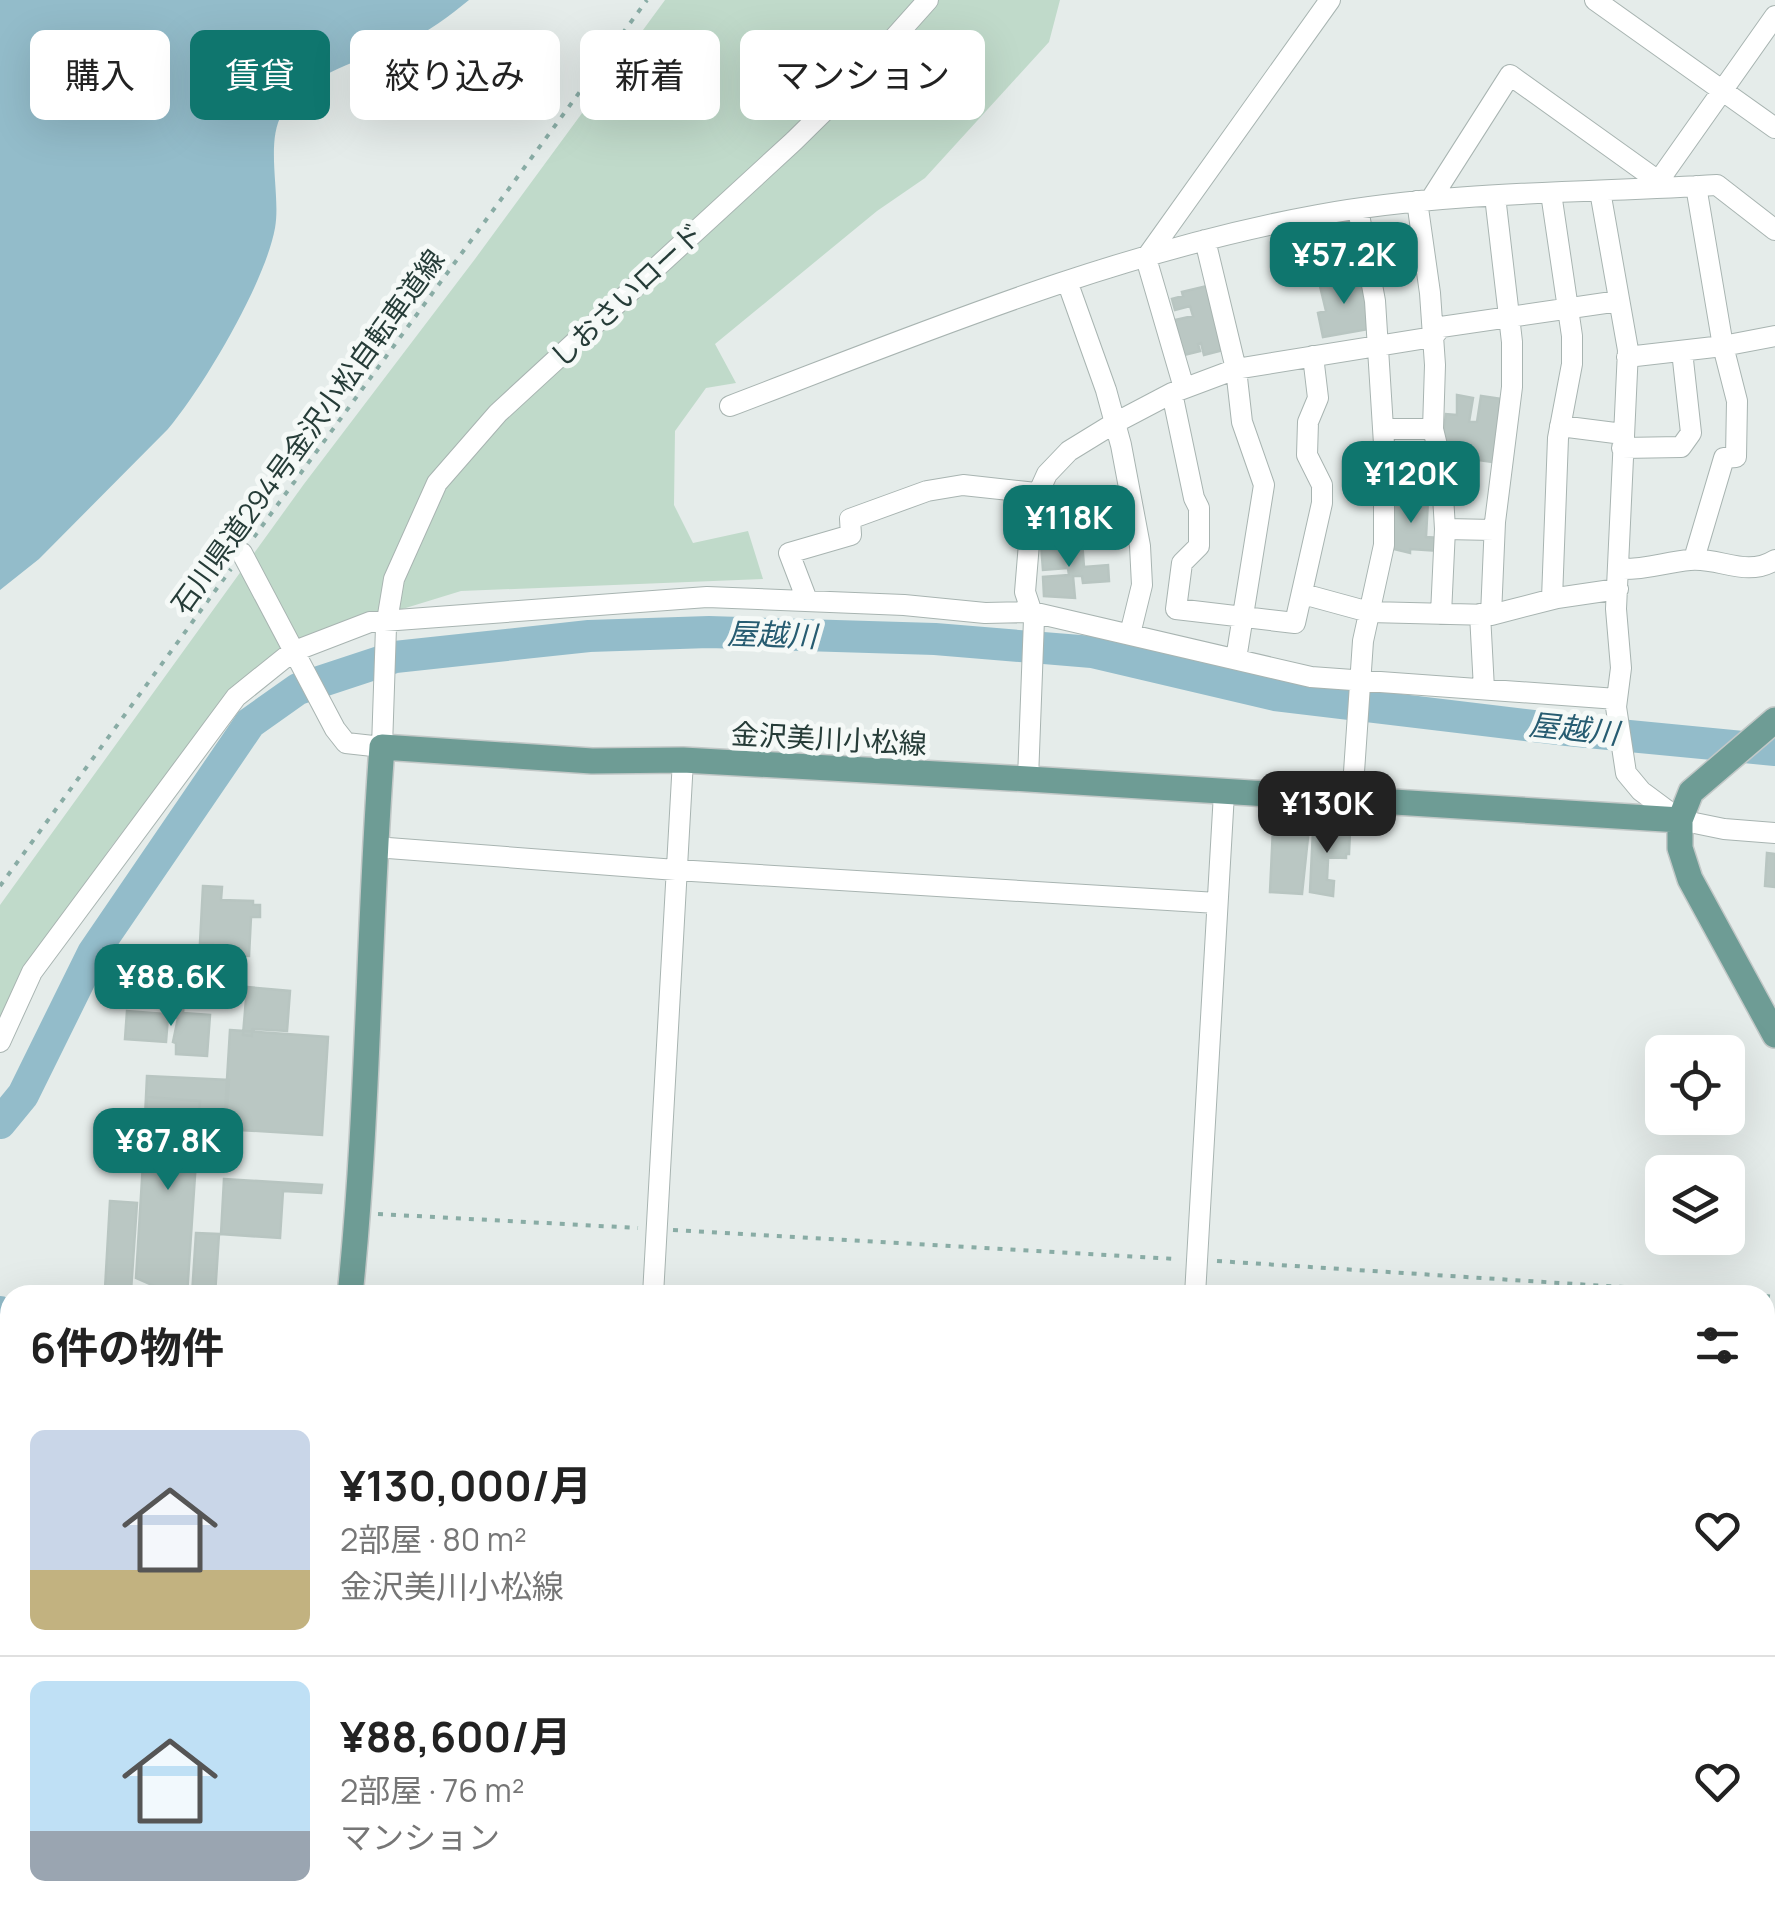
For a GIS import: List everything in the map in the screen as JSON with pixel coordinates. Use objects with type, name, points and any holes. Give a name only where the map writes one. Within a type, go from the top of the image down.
[{"type":"main road","points":[[1775,720],[1691,792],[1680,820],[1680,848],[1690,879],[1775,1036]]},
{"type":"main road","name":"金沢美川小松線","points":[[382,746],[592,760],[683,760],[1680,820]]},
{"type":"main road","points":[[351,1285],[382,746]]},
{"type":"street","name":"しおさいロード","points":[[382,746],[387,624],[394,579],[437,483],[512,400],[794,141],[860,76],[928,0]]},
{"type":"street","points":[[1313,356],[1318,398],[1308,422],[1307,455],[1322,485],[1322,503],[1296,623],[1176,609],[1182,564],[1199,546],[1199,508],[1194,498],[1178,391],[1146,258],[1330,0]]},
{"type":"street","points":[[1595,0],[1775,128]]},
{"type":"street","points":[[1657,184],[1775,16]]},
{"type":"street","points":[[1440,614],[1445,529],[1440,462],[1433,429],[1433,336],[1424,200],[1510,75],[1657,184]]},
{"type":"street","points":[[730,406],[1066,281],[1205,240],[1358,209],[1424,200],[1600,191],[1657,184],[1717,185],[1775,230]]},
{"type":"street","points":[[1694,559],[1724,458],[1736,457],[1737,400],[1722,346],[1696,186]]},
{"type":"street","points":[[1600,191],[1627,356],[1616,609],[1622,668],[1616,703],[1626,773],[1642,791],[1680,820],[1775,833]]},
{"type":"street","points":[[1551,194],[1572,364],[1560,426],[1552,599]]},
{"type":"street","points":[[1484,688],[1485,615],[1512,387],[1509,316],[1495,196]]},
{"type":"street","points":[[1352,801],[1363,642],[1384,544],[1384,430],[1375,301],[1358,209]]},
{"type":"street","points":[[1205,240],[1236,369],[1242,422],[1264,485],[1236,660]]},
{"type":"street","points":[[1066,281],[1115,423],[1140,546],[1142,585],[1130,634]]},
{"type":"street","points":[[1028,780],[1033,615],[1025,592],[1036,493],[1046,474],[1069,451],[1178,391],[1236,369],[1433,336],[1440,326],[1619,301]]},
{"type":"street","points":[[1627,356],[1775,336]]},
{"type":"street","points":[[1560,426],[1623,441],[1681,448],[1691,434],[1682,350]]},
{"type":"street","points":[[1384,430],[1433,429]]},
{"type":"street","points":[[807,600],[789,553],[851,535],[850,520],[927,490],[964,485],[1036,493]]},
{"type":"street","points":[[1445,529],[1494,530]]},
{"type":"street","points":[[242,554],[335,729],[346,743],[382,746]]},
{"type":"street","points":[[1303,594],[1369,612],[1485,615],[1694,559],[1734,568],[1767,565],[1775,560]]},
{"type":"street","points":[[0,1042],[32,972],[236,698],[294,656],[370,622],[387,624],[707,598],[807,600],[1033,615],[1311,677],[1484,688],[1616,703]]},
{"type":"street","points":[[654,1285],[683,760]]},
{"type":"street","points":[[1196,1285],[1224,793]]},
{"type":"street","points":[[374,847],[1216,903]]},
{"type":"path","name":"石川県道294号金沢小松自転車道線","points":[[0,886],[647,0]]},
{"type":"path","points":[[358,1213],[1591,1285]]},
{"type":"green space","points":[[665,0],[1060,0],[1049,42],[985,112],[985,30],[740,30],[740,120],[978,120],[925,178],[877,211],[715,344],[736,383],[706,388],[675,431],[674,505],[693,543],[748,531],[763,579],[461,591],[308,638],[230,692],[111,847],[32,963],[0,1023],[0,905],[304,484],[580,116],[580,120],[720,120],[720,30],[643,30]]},
{"type":"water","points":[[0,0],[469,0],[427,30],[350,30],[350,64],[330,73],[330,30],[190,30],[190,120],[280,120],[274,154],[275,228],[269,251],[215,361],[168,429],[39,559],[0,590]]},
{"type":"building","points":[[1359,271],[1369,329],[1323,337],[1318,313],[1326,311],[1320,286],[1348,281],[1346,273]]},
{"type":"building","points":[[1207,286],[1223,350],[1204,355],[1201,343],[1200,351],[1184,355],[1171,321],[1193,316],[1190,306],[1175,310],[1172,299],[1183,296],[1182,292]]},
{"type":"building","points":[[1457,395],[1473,398],[1469,422],[1477,422],[1481,396],[1502,399],[1493,462],[1471,459],[1473,449],[1442,444],[1446,414],[1457,415]]},
{"type":"building","points":[[1393,498],[1428,500],[1426,537],[1440,538],[1439,551],[1410,549],[1410,553],[1390,548]]},
{"type":"building","points":[[1082,541],[1084,567],[1108,565],[1109,581],[1083,583],[1082,576],[1073,576],[1075,598],[1044,596],[1043,577],[1069,575],[1068,568],[1043,570],[1041,544],[1051,543],[1051,550],[1070,549],[1070,542]]},
{"type":"building","points":[[1316,825],[1350,830],[1346,858],[1321,857],[1328,860],[1327,880],[1334,881],[1333,896],[1310,892]]},
{"type":"building","points":[[1273,828],[1309,828],[1302,894],[1270,892]]},
{"type":"building","points":[[1767,853],[1775,854],[1775,887],[1765,886]]},
{"type":"building","points":[[203,886],[222,887],[221,900],[253,901],[253,905],[260,905],[260,917],[251,917],[249,956],[213,954],[213,944],[200,943]]},
{"type":"building","points":[[247,987],[290,991],[287,1031],[252,1029],[252,1036],[243,1035]]},
{"type":"building","points":[[167,1001],[184,1002],[183,1013],[210,1015],[207,1056],[176,1054],[173,1042],[178,1018],[168,1017],[166,1042],[125,1039],[127,1011],[166,1014]]},
{"type":"building","points":[[230,1030],[328,1037],[322,1135],[224,1129]]},
{"type":"building","points":[[147,1076],[229,1080],[225,1143],[144,1138]]},
{"type":"building","points":[[147,1097],[200,1101],[188,1285],[152,1285],[136,1278]]},
{"type":"building","points":[[224,1179],[322,1185],[321,1193],[283,1191],[280,1238],[221,1234]]},
{"type":"building","points":[[110,1201],[137,1203],[131,1285],[105,1285]]},
{"type":"building","points":[[196,1233],[219,1234],[216,1285],[193,1285]]},
{"type":"waterway","name":"屋越川","points":[[0,1123],[23,1095],[93,953],[250,723],[298,689],[395,657],[589,636],[709,632],[935,639],[1092,652],[1275,695],[1775,750]]}]
